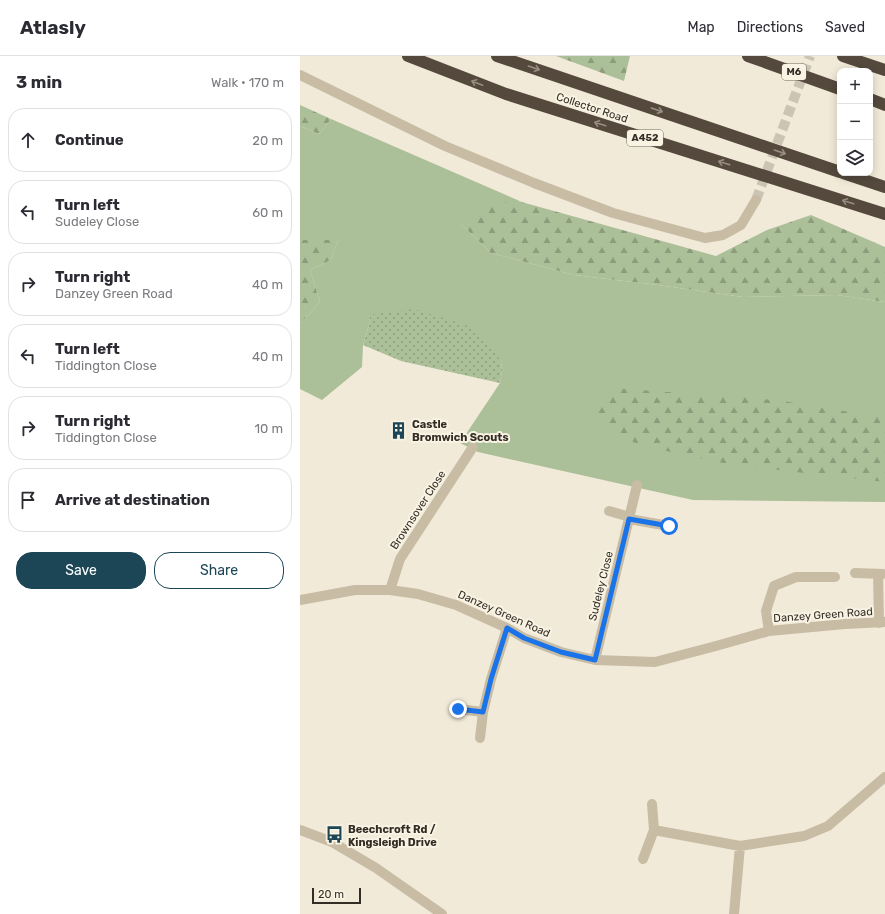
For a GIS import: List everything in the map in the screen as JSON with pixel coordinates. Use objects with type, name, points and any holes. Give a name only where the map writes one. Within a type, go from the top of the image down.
[{"type":"highway","name":"Collector Road","points":[[408,56],[506,94],[885,214]]},
{"type":"highway","name":"Collector Road","points":[[497,56],[837,171]]},
{"type":"highway","name":"M6","points":[[748,56],[837,88]]},
{"type":"highway","points":[[843,56],[885,70]]},
{"type":"highway","points":[[873,100],[885,105]]},
{"type":"highway","points":[[852,176],[885,187]]},
{"type":"street","points":[[300,76],[445,146],[534,184],[613,213],[705,238],[723,235],[741,225],[756,200]]},
{"type":"street","name":"Brownsover Close","points":[[390,590],[400,559],[473,447]]},
{"type":"street","name":"Sudeley Close","points":[[595,660],[637,485]]},
{"type":"street","points":[[609,511],[630,518],[669,526]]},
{"type":"street","points":[[855,573],[882,574],[882,622]]},
{"type":"street","points":[[769,630],[766,611],[774,586],[796,577],[835,577]]},
{"type":"street","name":"Danzey Green Road","points":[[300,600],[355,590],[390,590],[418,594],[456,605],[507,628],[524,638],[561,652],[595,660],[655,662],[769,630],[882,622]]},
{"type":"street","points":[[480,738],[483,712],[491,679],[507,628]]},
{"type":"street","points":[[458,709],[483,712]]},
{"type":"street","points":[[654,830],[740,846],[804,836],[828,826],[885,777]]},
{"type":"street","points":[[643,859],[654,830],[652,804]]},
{"type":"street","points":[[300,830],[332,842],[376,868],[442,914]]},
{"type":"street","points":[[734,914],[740,846]]},
{"type":"green space","points":[[556,56],[630,56],[624,81]]},
{"type":"green space","points":[[300,105],[331,119],[319,134],[300,126]]},
{"type":"green space","points":[[331,119],[522,202],[518,201],[461,224],[491,253],[574,275],[743,297],[837,295],[885,302],[885,502],[693,500],[478,452],[460,443],[500,383],[502,371],[501,361],[369,315],[370,322],[363,345],[362,367],[322,400],[300,389],[300,324],[320,302],[310,270],[331,260],[338,240],[300,240],[300,126],[319,134]]},
{"type":"green space","points":[[518,201],[716,256],[767,230],[811,215],[885,247],[885,302],[837,295],[743,297],[574,275],[491,253],[461,224],[481,206]]},
{"type":"green space","points":[[300,240],[338,240],[331,260],[310,270],[320,302],[300,324]]},
{"type":"green space","points":[[414,309],[475,328],[501,361],[502,371],[500,383],[401,361],[363,345],[370,322],[369,315]]},
{"type":"green space","points":[[612,388],[777,400],[885,418],[885,482],[733,465],[647,447],[622,438],[599,423],[595,412],[597,401]]},
{"type":"tunnel","points":[[756,200],[810,56]]},
{"type":"place","name":"Castle Bromwich Scouts","points":[[399,430]]},
{"type":"place","name":"Beechcroft Rd / Kingsleigh Drive","points":[[335,835]]},
{"type":"route","points":[[458,709],[483,712],[491,679],[507,628],[524,638],[561,652],[595,660],[629,519],[669,526]]}]
